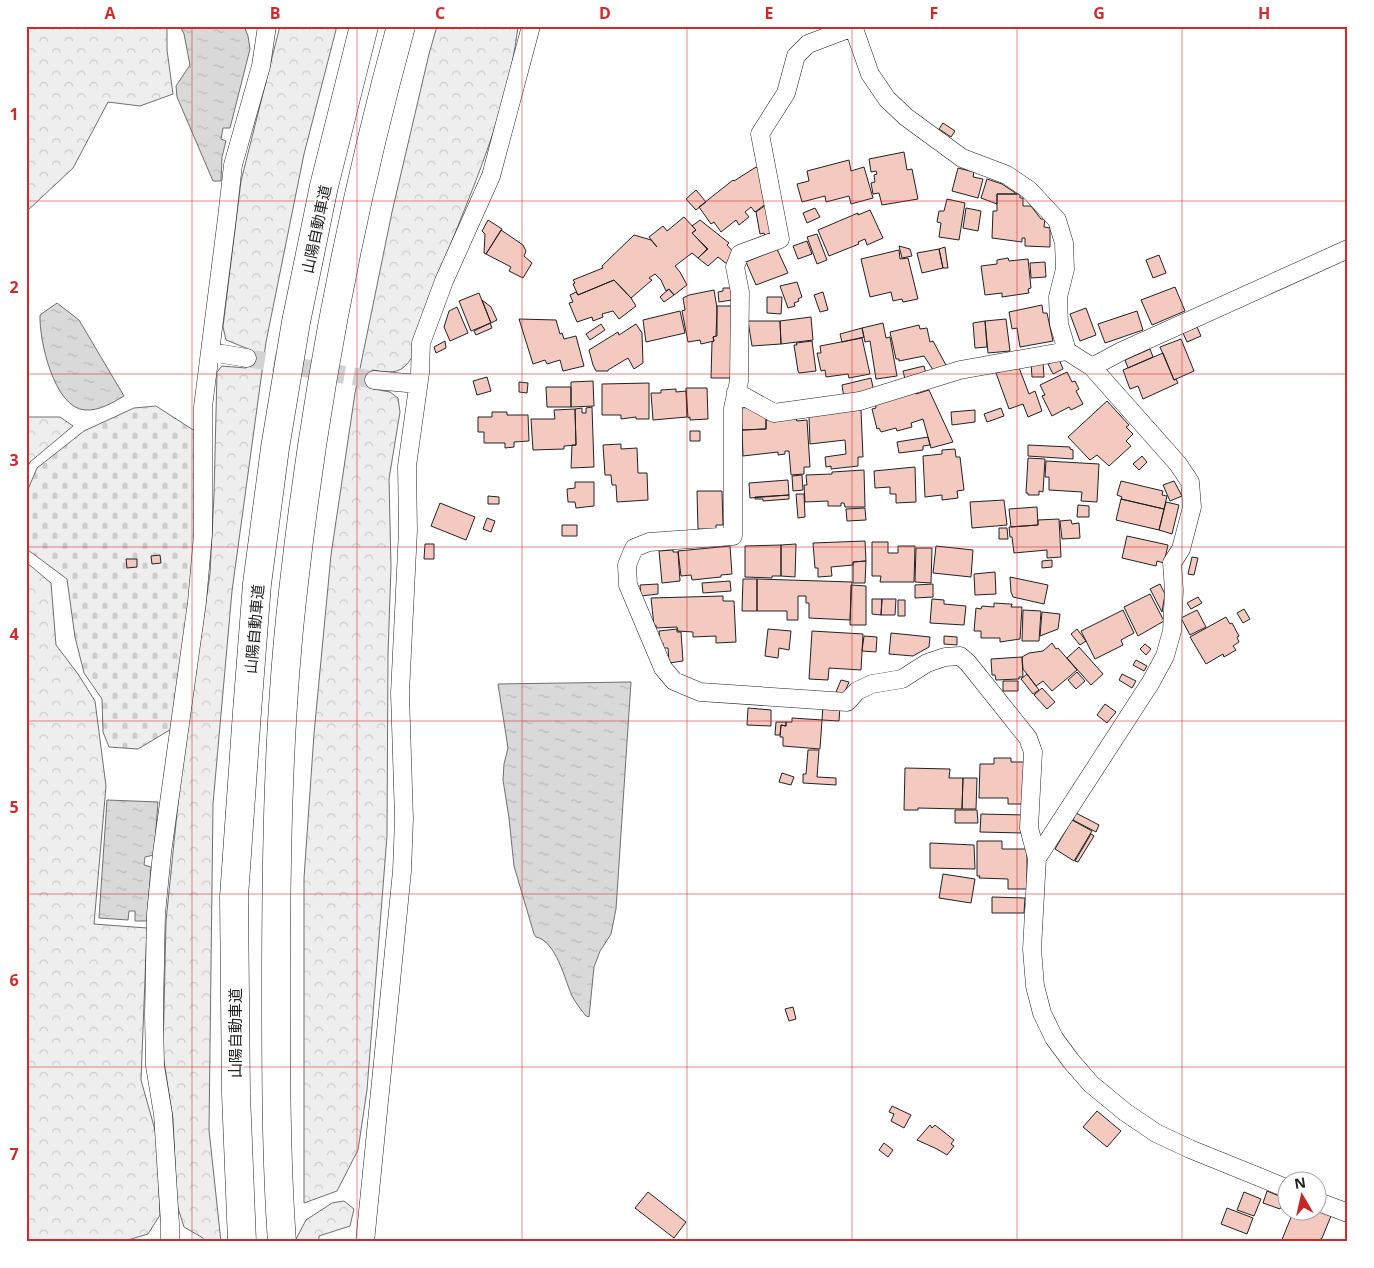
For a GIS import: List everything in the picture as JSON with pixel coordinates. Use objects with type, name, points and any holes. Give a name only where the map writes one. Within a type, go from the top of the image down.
[{"type":"highway","name":"山陽自動車道","points":[[242,1242],[236,1094],[234,897],[246,712],[257,584],[275,448],[296,322],[324,186],[364,26]]},
{"type":"highway","points":[[282,1242],[276,1099],[276,901],[283,709],[293,585],[310,452],[331,330],[360,193],[400,26]]},
{"type":"street","points":[[170,1242],[163,1114],[155,1066],[156,914],[197,602],[204,534],[204,407],[210,352],[234,165],[261,66],[267,26]]},
{"type":"street","points":[[365,1242],[402,871],[404,819],[400,693],[408,530],[407,466],[418,384],[421,343],[444,281],[491,176],[531,26]]},
{"type":"street","points":[[1036,858],[1151,682],[1165,656],[1172,631],[1174,590],[1172,563],[1181,548],[1192,507],[1190,482],[1178,464],[1092,367],[1067,351],[1059,324],[1058,297],[1066,269],[1064,243],[1058,220],[1028,190],[1007,175],[962,158],[906,117],[887,99],[870,74],[853,26],[808,44],[796,56],[786,92],[760,134],[780,239],[740,254],[734,267],[740,292],[740,381],[733,408],[732,536],[649,542],[634,548],[627,565],[628,584],[663,668],[674,681],[700,692],[847,702],[857,691],[872,684],[902,680],[927,663],[945,657],[960,656],[968,663],[1028,738],[1033,752],[1029,828],[1036,858],[1032,949],[1035,986],[1042,1013],[1054,1038],[1091,1084],[1118,1107],[1156,1133],[1276,1184]]},
{"type":"street","points":[[1092,367],[1122,351],[1348,249]]},
{"type":"street","points":[[736,392],[774,413],[860,400],[960,370],[1067,351]]},
{"type":"street","points":[[210,352],[246,358]]},
{"type":"street","points":[[374,380],[418,384]]},
{"type":"street","points":[[1326,1204],[1348,1213]]},
{"type":"green space","points":[[26,26],[167,26],[167,50],[173,94],[140,106],[108,102],[73,168],[26,212]]},
{"type":"green space","points":[[280,26],[337,26],[304,154],[266,342],[232,591],[213,804],[209,1130],[221,1242],[204,1242],[203,1238],[184,1227],[177,1205],[173,1119],[163,1055],[166,921],[182,764],[210,574],[217,372],[222,366],[246,368],[251,350],[226,340],[223,327],[241,181]]},
{"type":"green space","points":[[437,26],[518,27],[504,98],[493,133],[468,202],[427,304],[411,358],[404,367],[397,371],[372,370],[369,388],[390,392],[398,398],[400,412],[389,479],[391,567],[388,653],[387,836],[367,1090],[358,1150],[337,1191],[304,1203],[304,878],[314,734],[331,555],[355,393],[392,212]]},
{"type":"green space","points":[[156,406],[198,433],[198,555],[173,728],[138,749],[109,747],[103,732],[102,699],[84,673],[75,637],[67,579],[28,550],[26,494],[37,468],[84,431],[134,408]]},
{"type":"green space","points":[[26,417],[60,417],[73,426],[30,462],[26,471]]},
{"type":"green space","points":[[26,562],[51,583],[56,645],[95,701],[106,786],[94,924],[147,928],[141,1080],[157,1137],[160,1215],[148,1234],[121,1242],[26,1242]]},
{"type":"green space","points":[[344,1201],[354,1209],[350,1226],[319,1236],[319,1242],[297,1242],[296,1239],[306,1220],[332,1203]]},
{"type":"water","points":[[180,26],[244,26],[248,36],[250,49],[230,128],[223,128],[221,139],[226,141],[222,157],[221,181],[213,181],[177,97],[176,86],[190,65],[184,34]]},
{"type":"water","points":[[57,303],[79,320],[124,396],[105,406],[90,410],[74,406],[65,398],[57,386],[51,371],[40,326],[40,315]]},
{"type":"water","points":[[631,682],[616,909],[611,934],[600,951],[594,967],[589,1017],[584,1014],[572,996],[554,953],[543,940],[534,934],[514,866],[503,780],[508,748],[498,684]]},
{"type":"water","points":[[107,800],[158,802],[154,855],[145,857],[144,865],[151,867],[147,921],[135,921],[135,911],[129,911],[128,920],[99,918]]},
{"type":"building","points":[[943,123],[955,131],[951,137],[939,129]]},
{"type":"building","points":[[904,152],[907,170],[912,169],[918,199],[882,205],[879,193],[873,194],[871,183],[875,182],[874,175],[877,174],[876,171],[871,172],[869,159]]},
{"type":"building","points":[[849,160],[851,171],[864,167],[873,198],[851,204],[849,196],[826,202],[825,196],[802,202],[797,184],[809,181],[807,171]]},
{"type":"building","points":[[756,167],[764,176],[759,179],[768,191],[771,200],[755,212],[751,207],[745,212],[749,217],[739,225],[736,220],[721,232],[714,222],[711,224],[699,207],[733,180]]},
{"type":"building","points":[[958,168],[974,172],[973,177],[983,179],[978,198],[952,191]]},
{"type":"building","points":[[987,179],[1002,184],[1017,194],[997,194],[997,204],[981,198]]},
{"type":"building","points":[[696,190],[706,202],[696,210],[686,199]]},
{"type":"building","points":[[997,194],[1020,194],[1020,198],[1023,198],[1023,206],[1031,206],[1041,219],[1045,219],[1044,227],[1050,228],[1050,247],[1025,246],[1025,238],[1022,238],[1022,242],[992,238],[993,211],[997,211]]},
{"type":"building","points":[[947,199],[965,203],[959,240],[939,237],[941,223],[937,222],[939,211],[944,211]]},
{"type":"building","points":[[770,202],[776,234],[765,237],[764,233],[760,234],[756,212]]},
{"type":"building","points":[[815,208],[820,217],[807,223],[803,213]]},
{"type":"building","points":[[966,208],[981,211],[978,231],[963,228]]},
{"type":"building","points":[[870,210],[883,238],[867,245],[865,239],[858,242],[859,244],[829,256],[818,230],[858,213],[858,215]]},
{"type":"building","points":[[684,217],[696,230],[692,233],[707,249],[698,258],[692,253],[675,266],[687,285],[674,295],[669,289],[666,291],[661,280],[655,274],[649,278],[652,280],[631,298],[614,280],[578,295],[573,280],[603,268],[602,266],[634,235],[651,240],[657,247],[649,237],[663,226],[667,231]]},
{"type":"building","points":[[488,220],[502,229],[486,254],[484,253],[485,234],[482,231]]},
{"type":"building","points":[[700,220],[729,243],[727,245],[734,253],[727,264],[718,257],[708,266],[698,258],[708,249],[692,233],[696,230],[692,226]]},
{"type":"building","points":[[501,230],[523,245],[526,251],[524,256],[532,263],[523,278],[509,271],[511,267],[486,254]]},
{"type":"building","points":[[817,234],[827,260],[817,264],[807,237]]},
{"type":"building","points":[[807,241],[812,254],[798,259],[793,246]]},
{"type":"building","points":[[899,246],[910,249],[912,256],[902,258]]},
{"type":"building","points":[[945,247],[948,268],[943,268],[939,249]]},
{"type":"building","points":[[777,249],[788,273],[756,285],[746,262]]},
{"type":"building","points":[[939,249],[943,268],[922,273],[917,253]]},
{"type":"building","points":[[899,250],[900,259],[908,258],[918,299],[903,302],[902,299],[893,301],[891,292],[870,297],[861,259]]},
{"type":"building","points":[[1159,255],[1166,273],[1153,278],[1146,260]]},
{"type":"building","points":[[1008,258],[1009,261],[1028,259],[1031,288],[1028,289],[1029,293],[1002,297],[1002,293],[985,295],[981,266],[997,264],[997,260]]},
{"type":"building","points":[[1045,262],[1046,277],[1031,278],[1030,263]]},
{"type":"building","points":[[614,280],[636,306],[619,319],[613,311],[602,314],[603,317],[593,321],[592,317],[577,322],[569,303],[573,302],[570,295],[576,292],[578,295]]},
{"type":"building","points":[[797,282],[802,297],[794,303],[795,306],[788,308],[780,286]]},
{"type":"building","points":[[1175,287],[1185,311],[1152,325],[1141,300]]},
{"type":"building","points":[[723,288],[731,288],[732,300],[719,302],[718,292],[723,291]]},
{"type":"building","points":[[669,289],[674,295],[664,302],[660,297]]},
{"type":"building","points":[[714,290],[717,308],[716,336],[713,337],[714,341],[701,344],[700,340],[688,342],[682,311],[685,310],[683,298]]},
{"type":"building","points":[[823,292],[828,310],[820,312],[814,295]]},
{"type":"building","points":[[479,293],[491,323],[471,331],[459,301]]},
{"type":"building","points":[[767,297],[782,297],[781,314],[767,313]]},
{"type":"building","points":[[482,300],[491,307],[497,320],[491,323]]},
{"type":"building","points":[[1042,305],[1043,313],[1047,313],[1053,341],[1020,347],[1017,328],[1012,329],[1009,312]]},
{"type":"building","points":[[717,306],[735,306],[735,378],[711,378],[712,342],[714,341],[713,337],[717,336]]},
{"type":"building","points":[[457,307],[468,333],[450,341],[444,327],[449,311]]},
{"type":"building","points":[[1086,308],[1096,335],[1080,341],[1070,314]]},
{"type":"building","points":[[680,311],[685,333],[646,342],[643,320]]},
{"type":"building","points":[[1137,311],[1143,330],[1105,343],[1098,324]]},
{"type":"building","points":[[811,317],[813,340],[781,344],[780,321]]},
{"type":"building","points":[[519,319],[556,320],[560,334],[562,333],[564,339],[576,336],[584,366],[563,371],[560,360],[547,364],[545,360],[533,364]]},
{"type":"building","points":[[1006,319],[1010,351],[988,353],[985,321]]},
{"type":"building","points":[[748,321],[780,321],[781,344],[752,346]]},
{"type":"building","points":[[985,321],[987,347],[975,348],[973,323]]},
{"type":"building","points":[[490,323],[492,328],[476,335],[474,331]]},
{"type":"building","points":[[883,323],[886,338],[890,337],[897,376],[876,379],[870,341],[865,342],[862,328]]},
{"type":"building","points":[[601,324],[605,330],[590,340],[586,334]]},
{"type":"building","points":[[636,324],[642,333],[643,363],[634,369],[628,358],[608,371],[596,371],[589,350],[618,332],[619,335]]},
{"type":"building","points":[[919,325],[920,329],[927,328],[930,342],[933,341],[947,367],[935,373],[924,356],[899,361],[899,359],[896,359],[890,332]]},
{"type":"building","points":[[1197,327],[1201,336],[1187,342],[1183,333]]},
{"type":"building","points":[[862,328],[864,337],[842,342],[840,334]]},
{"type":"building","points":[[862,338],[870,374],[849,378],[848,374],[826,377],[825,370],[821,371],[817,353],[821,353],[820,346]]},
{"type":"building","points":[[1181,339],[1194,371],[1174,380],[1160,347]]},
{"type":"building","points":[[445,341],[446,348],[436,353],[434,347]]},
{"type":"building","points":[[812,341],[816,371],[799,373],[794,345],[797,345],[796,343]]},
{"type":"building","points":[[1150,349],[1153,357],[1128,368],[1125,360]]},
{"type":"building","points":[[1163,353],[1174,380],[1176,379],[1178,383],[1143,399],[1138,386],[1130,389],[1123,370]]},
{"type":"building","points":[[1059,359],[1063,369],[1053,374],[1048,364]]},
{"type":"building","points":[[1043,362],[1044,377],[1032,377],[1031,363]]},
{"type":"building","points":[[1018,365],[1029,394],[1035,391],[1042,411],[1028,417],[1023,404],[1009,409],[996,373]]},
{"type":"building","points":[[924,366],[927,378],[906,383],[903,371]]},
{"type":"building","points":[[1067,372],[1072,382],[1075,381],[1079,389],[1076,391],[1083,404],[1071,410],[1069,407],[1052,416],[1042,396],[1045,395],[1040,385]]},
{"type":"building","points":[[487,377],[491,391],[477,395],[473,381]]},
{"type":"building","points":[[871,378],[874,392],[844,398],[842,385]]},
{"type":"building","points":[[593,381],[594,406],[571,407],[571,382]]},
{"type":"building","points":[[519,382],[528,383],[527,393],[519,392]]},
{"type":"building","points":[[649,383],[649,419],[636,419],[636,417],[621,419],[621,415],[602,415],[602,384]]},
{"type":"building","points":[[546,387],[571,387],[571,407],[547,407]]},
{"type":"building","points":[[686,388],[707,388],[708,419],[690,420],[690,417],[688,418]]},
{"type":"building","points":[[676,389],[676,392],[686,391],[687,417],[653,420],[651,393],[661,393],[661,390]]},
{"type":"building","points":[[929,390],[953,442],[931,448],[923,419],[911,423],[912,427],[897,431],[896,428],[881,432],[879,428],[877,429],[872,409],[876,408],[875,401],[915,391],[916,394]]},
{"type":"building","points":[[1107,401],[1129,425],[1126,427],[1133,434],[1126,441],[1131,446],[1109,466],[1097,455],[1090,460],[1068,437]]},
{"type":"building","points":[[592,407],[594,467],[571,468],[572,445],[576,445],[575,409],[582,408],[582,413],[586,413],[586,408]]},
{"type":"building","points":[[753,407],[766,415],[766,429],[742,430],[741,408]]},
{"type":"building","points":[[1001,408],[1004,416],[987,422],[984,414]]},
{"type":"building","points":[[575,409],[576,445],[564,446],[564,449],[533,450],[531,419],[555,419],[554,410]]},
{"type":"building","points":[[861,410],[863,457],[858,457],[858,466],[831,469],[831,466],[826,467],[825,457],[846,454],[845,440],[810,444],[809,416]]},
{"type":"building","points":[[975,410],[975,422],[952,425],[951,412]]},
{"type":"building","points":[[492,412],[507,412],[507,415],[528,415],[529,441],[514,442],[514,447],[505,448],[505,443],[484,443],[484,432],[478,432],[478,417],[492,417]]},
{"type":"building","points":[[796,419],[797,421],[807,420],[810,467],[804,467],[804,474],[791,475],[789,451],[778,455],[778,452],[743,456],[742,430],[766,429],[766,420]]},
{"type":"building","points":[[690,431],[700,431],[700,441],[690,441]]},
{"type":"building","points":[[928,437],[930,445],[923,446],[923,450],[899,453],[897,442]]},
{"type":"building","points":[[621,444],[621,449],[637,448],[638,473],[647,473],[648,500],[617,502],[616,485],[612,485],[611,475],[605,475],[603,445]]},
{"type":"building","points":[[1028,445],[1070,447],[1073,450],[1073,459],[1028,456]]},
{"type":"building","points":[[955,449],[956,457],[960,457],[964,490],[957,491],[958,498],[942,500],[942,495],[925,497],[923,456],[942,454],[942,450]]},
{"type":"building","points":[[1142,456],[1147,462],[1139,470],[1133,464]]},
{"type":"building","points":[[1028,458],[1045,459],[1043,492],[1039,491],[1039,495],[1028,495],[1026,493]]},
{"type":"building","points":[[1046,461],[1099,464],[1097,502],[1081,501],[1082,492],[1049,490],[1049,477],[1045,477]]},
{"type":"building","points":[[915,467],[916,502],[896,503],[896,494],[890,494],[890,487],[875,488],[874,471]]},
{"type":"building","points":[[864,470],[865,507],[845,507],[844,503],[841,503],[841,506],[828,506],[828,501],[805,502],[804,485],[807,485],[806,475]]},
{"type":"building","points":[[802,475],[803,490],[793,491],[792,476]]},
{"type":"building","points":[[788,480],[789,495],[750,498],[749,483]]},
{"type":"building","points":[[1121,481],[1163,491],[1162,495],[1167,496],[1164,509],[1121,499],[1122,497],[1117,495]]},
{"type":"building","points":[[1174,481],[1182,496],[1170,501],[1163,485]]},
{"type":"building","points":[[575,482],[594,482],[594,506],[576,508],[575,502],[568,502],[567,489],[575,488]]},
{"type":"building","points":[[697,491],[722,491],[723,525],[716,525],[716,530],[698,529]]},
{"type":"building","points":[[796,494],[804,494],[805,517],[798,518]]},
{"type":"building","points":[[789,495],[789,499],[763,501],[763,499],[755,499],[755,497]]},
{"type":"building","points":[[488,496],[499,497],[499,504],[488,504]]},
{"type":"building","points":[[1121,499],[1164,509],[1159,530],[1116,520]]},
{"type":"building","points":[[1004,500],[1007,525],[972,528],[970,502]]},
{"type":"building","points":[[1166,502],[1179,505],[1172,534],[1159,530]]},
{"type":"building","points":[[440,503],[475,517],[466,540],[431,526]]},
{"type":"building","points":[[1078,505],[1089,506],[1089,517],[1077,517]]},
{"type":"building","points":[[1037,507],[1038,525],[1011,527],[1009,509]]},
{"type":"building","points":[[865,508],[866,520],[847,521],[846,509]]},
{"type":"building","points":[[487,518],[495,521],[491,532],[483,529]]},
{"type":"building","points":[[1059,519],[1061,557],[1047,558],[1047,550],[1014,553],[1009,527],[1038,525],[1038,520]]},
{"type":"building","points":[[1071,520],[1072,524],[1079,523],[1080,538],[1062,539],[1060,521]]},
{"type":"building","points":[[562,525],[577,525],[577,536],[562,536]]},
{"type":"building","points":[[999,528],[1007,528],[1008,539],[999,539]]},
{"type":"building","points":[[1127,536],[1168,545],[1164,563],[1157,561],[1156,566],[1122,558]]},
{"type":"building","points":[[865,541],[866,561],[853,562],[853,565],[831,567],[832,576],[818,577],[818,568],[815,568],[813,543]]},
{"type":"building","points":[[872,542],[888,542],[888,553],[898,553],[898,546],[915,546],[914,582],[880,582],[881,576],[872,576]]},
{"type":"building","points":[[425,544],[434,544],[434,559],[424,559]]},
{"type":"building","points":[[796,544],[795,577],[781,576],[781,545]]},
{"type":"building","points":[[781,545],[781,576],[772,576],[772,578],[745,577],[745,546]]},
{"type":"building","points":[[730,546],[732,574],[692,580],[691,575],[681,576],[678,551]]},
{"type":"building","points":[[936,546],[973,550],[971,577],[933,573]]},
{"type":"building","points":[[916,548],[932,548],[931,583],[915,582]]},
{"type":"building","points":[[673,550],[673,552],[678,552],[680,581],[662,583],[659,551]]},
{"type":"building","points":[[160,555],[161,563],[152,564],[151,556]]},
{"type":"building","points":[[1192,557],[1198,558],[1194,575],[1188,574]]},
{"type":"building","points":[[126,559],[137,559],[137,567],[127,568]]},
{"type":"building","points":[[1052,560],[1052,567],[1042,568],[1042,561]]},
{"type":"building","points":[[866,561],[865,583],[853,583],[853,562]]},
{"type":"building","points":[[995,572],[996,594],[975,595],[974,574]]},
{"type":"building","points":[[1010,577],[1048,585],[1044,604],[1013,597]]},
{"type":"building","points":[[743,579],[757,579],[757,611],[742,611]]},
{"type":"building","points":[[757,579],[852,582],[850,620],[809,618],[809,603],[806,603],[806,596],[798,596],[798,620],[787,620],[787,611],[757,611]]},
{"type":"building","points":[[730,581],[731,591],[703,593],[702,583]]},
{"type":"building","points":[[658,584],[658,594],[641,596],[640,585]]},
{"type":"building","points":[[933,584],[933,597],[915,598],[915,585]]},
{"type":"building","points":[[1160,584],[1165,594],[1162,612],[1150,589]]},
{"type":"building","points":[[851,585],[866,586],[866,625],[850,625]]},
{"type":"building","points":[[1150,594],[1164,621],[1138,636],[1124,607]]},
{"type":"building","points":[[723,596],[723,601],[734,601],[736,642],[716,643],[716,636],[693,637],[693,632],[678,631],[677,627],[656,628],[656,625],[654,626],[651,598]]},
{"type":"building","points":[[1198,597],[1202,603],[1191,609],[1187,603]]},
{"type":"building","points":[[872,599],[882,599],[881,615],[872,614]]},
{"type":"building","points":[[882,599],[896,599],[895,615],[881,615]]},
{"type":"building","points":[[932,599],[944,600],[944,604],[966,606],[964,625],[930,623]]},
{"type":"building","points":[[898,600],[905,600],[905,616],[898,616]]},
{"type":"building","points":[[994,603],[1012,604],[1011,607],[1022,607],[1020,639],[1000,642],[1000,638],[981,638],[981,631],[974,631],[976,608],[981,609],[982,606],[994,607]]},
{"type":"building","points":[[1244,609],[1250,619],[1243,623],[1237,613]]},
{"type":"building","points":[[1023,610],[1041,611],[1039,641],[1022,641]]},
{"type":"building","points":[[1123,610],[1134,633],[1121,640],[1123,645],[1095,659],[1081,631]]},
{"type":"building","points":[[1197,610],[1206,627],[1190,635],[1181,618]]},
{"type":"building","points":[[1042,612],[1060,614],[1058,629],[1040,636]]},
{"type":"building","points":[[1226,617],[1230,624],[1232,623],[1239,636],[1237,637],[1239,642],[1233,646],[1236,650],[1224,657],[1223,654],[1206,664],[1190,637]]},
{"type":"building","points":[[677,629],[677,632],[681,632],[683,661],[669,663],[668,648],[663,648],[663,643],[660,643],[659,631]]},
{"type":"building","points":[[768,629],[791,631],[789,650],[779,648],[778,658],[765,656]]},
{"type":"building","points":[[1077,629],[1086,641],[1080,645],[1071,634]]},
{"type":"building","points":[[812,631],[863,634],[861,670],[829,668],[828,680],[809,679]]},
{"type":"building","points":[[891,633],[930,637],[929,647],[913,656],[889,654]]},
{"type":"building","points":[[864,636],[877,637],[876,652],[862,651]]},
{"type":"building","points":[[944,636],[957,637],[957,645],[944,644]]},
{"type":"building","points":[[1052,643],[1077,670],[1052,691],[1043,681],[1036,686],[1023,669],[1022,657],[1029,653],[1043,651]]},
{"type":"building","points":[[1145,644],[1151,649],[1146,655],[1140,649]]},
{"type":"building","points":[[1079,647],[1103,674],[1091,685],[1067,658]]},
{"type":"building","points":[[1022,657],[1023,677],[1019,677],[1019,679],[996,680],[995,675],[992,675],[991,659]]},
{"type":"building","points":[[1136,660],[1147,666],[1144,671],[1133,665]]},
{"type":"building","points":[[1077,672],[1085,681],[1076,689],[1068,680]]},
{"type":"building","points":[[1027,674],[1039,690],[1033,694],[1021,679]]},
{"type":"building","points":[[1122,674],[1136,681],[1132,688],[1119,680]]},
{"type":"building","points":[[841,680],[849,682],[844,694],[836,692]]},
{"type":"building","points":[[1003,681],[1018,681],[1018,691],[1003,691]]},
{"type":"building","points":[[1042,688],[1055,702],[1047,709],[1034,695]]},
{"type":"building","points":[[1105,704],[1116,712],[1107,723],[1097,715]]},
{"type":"building","points":[[823,705],[840,706],[839,721],[822,720]]},
{"type":"building","points":[[748,708],[771,710],[771,726],[747,725]]},
{"type":"building","points":[[792,718],[822,720],[820,749],[783,746],[783,737],[780,737],[781,725],[786,726],[786,722],[792,722]]},
{"type":"building","points":[[776,722],[786,722],[786,726],[781,725],[780,735],[775,735]]},
{"type":"building","points":[[808,750],[819,750],[817,777],[836,778],[836,785],[803,783],[803,774],[806,774]]},
{"type":"building","points":[[994,758],[1011,758],[1011,762],[1026,762],[1024,804],[1008,804],[1008,798],[979,798],[980,764],[994,764]]},
{"type":"building","points":[[905,768],[950,769],[949,778],[963,778],[962,809],[918,808],[918,810],[904,810]]},
{"type":"building","points":[[782,773],[794,777],[791,785],[779,782]]},
{"type":"building","points":[[963,778],[977,778],[976,809],[962,809]]},
{"type":"building","points":[[955,810],[977,810],[978,823],[955,823]]},
{"type":"building","points":[[1076,813],[1099,825],[1096,832],[1073,820]]},
{"type":"building","points":[[981,814],[1024,815],[1023,833],[980,832]]},
{"type":"building","points":[[1072,820],[1092,831],[1074,861],[1055,849]]},
{"type":"building","points":[[1091,834],[1094,836],[1078,862],[1075,861]]},
{"type":"building","points":[[977,841],[1002,841],[1002,849],[1027,849],[1027,889],[1008,889],[1008,879],[979,878],[980,876],[977,876]]},
{"type":"building","points":[[930,843],[974,845],[975,869],[930,868]]},
{"type":"building","points":[[943,874],[975,879],[971,903],[939,898]]},
{"type":"building","points":[[992,897],[1025,898],[1024,913],[992,913]]},
{"type":"building","points":[[793,1007],[796,1019],[789,1021],[785,1009]]},
{"type":"building","points":[[892,1106],[911,1115],[904,1128],[891,1121],[894,1114],[889,1112]]},
{"type":"building","points":[[1097,1111],[1121,1131],[1107,1147],[1083,1127]]},
{"type":"building","points":[[930,1125],[932,1128],[935,1125],[954,1140],[951,1144],[954,1146],[947,1155],[917,1140]]},
{"type":"building","points":[[884,1143],[893,1150],[888,1157],[879,1150]]},
{"type":"building","points":[[1267,1191],[1276,1195],[1276,1208],[1263,1203]]},
{"type":"building","points":[[648,1192],[686,1222],[674,1238],[635,1208]]},
{"type":"building","points":[[1244,1192],[1261,1199],[1254,1216],[1237,1210]]},
{"type":"building","points":[[1227,1208],[1253,1218],[1247,1234],[1221,1224]]},
{"type":"building","points":[[1326,1214],[1331,1216],[1322,1238],[1317,1242],[1281,1242],[1290,1220],[1326,1220]]},
{"type":"tunnel","points":[[247,358],[374,380]]}]
